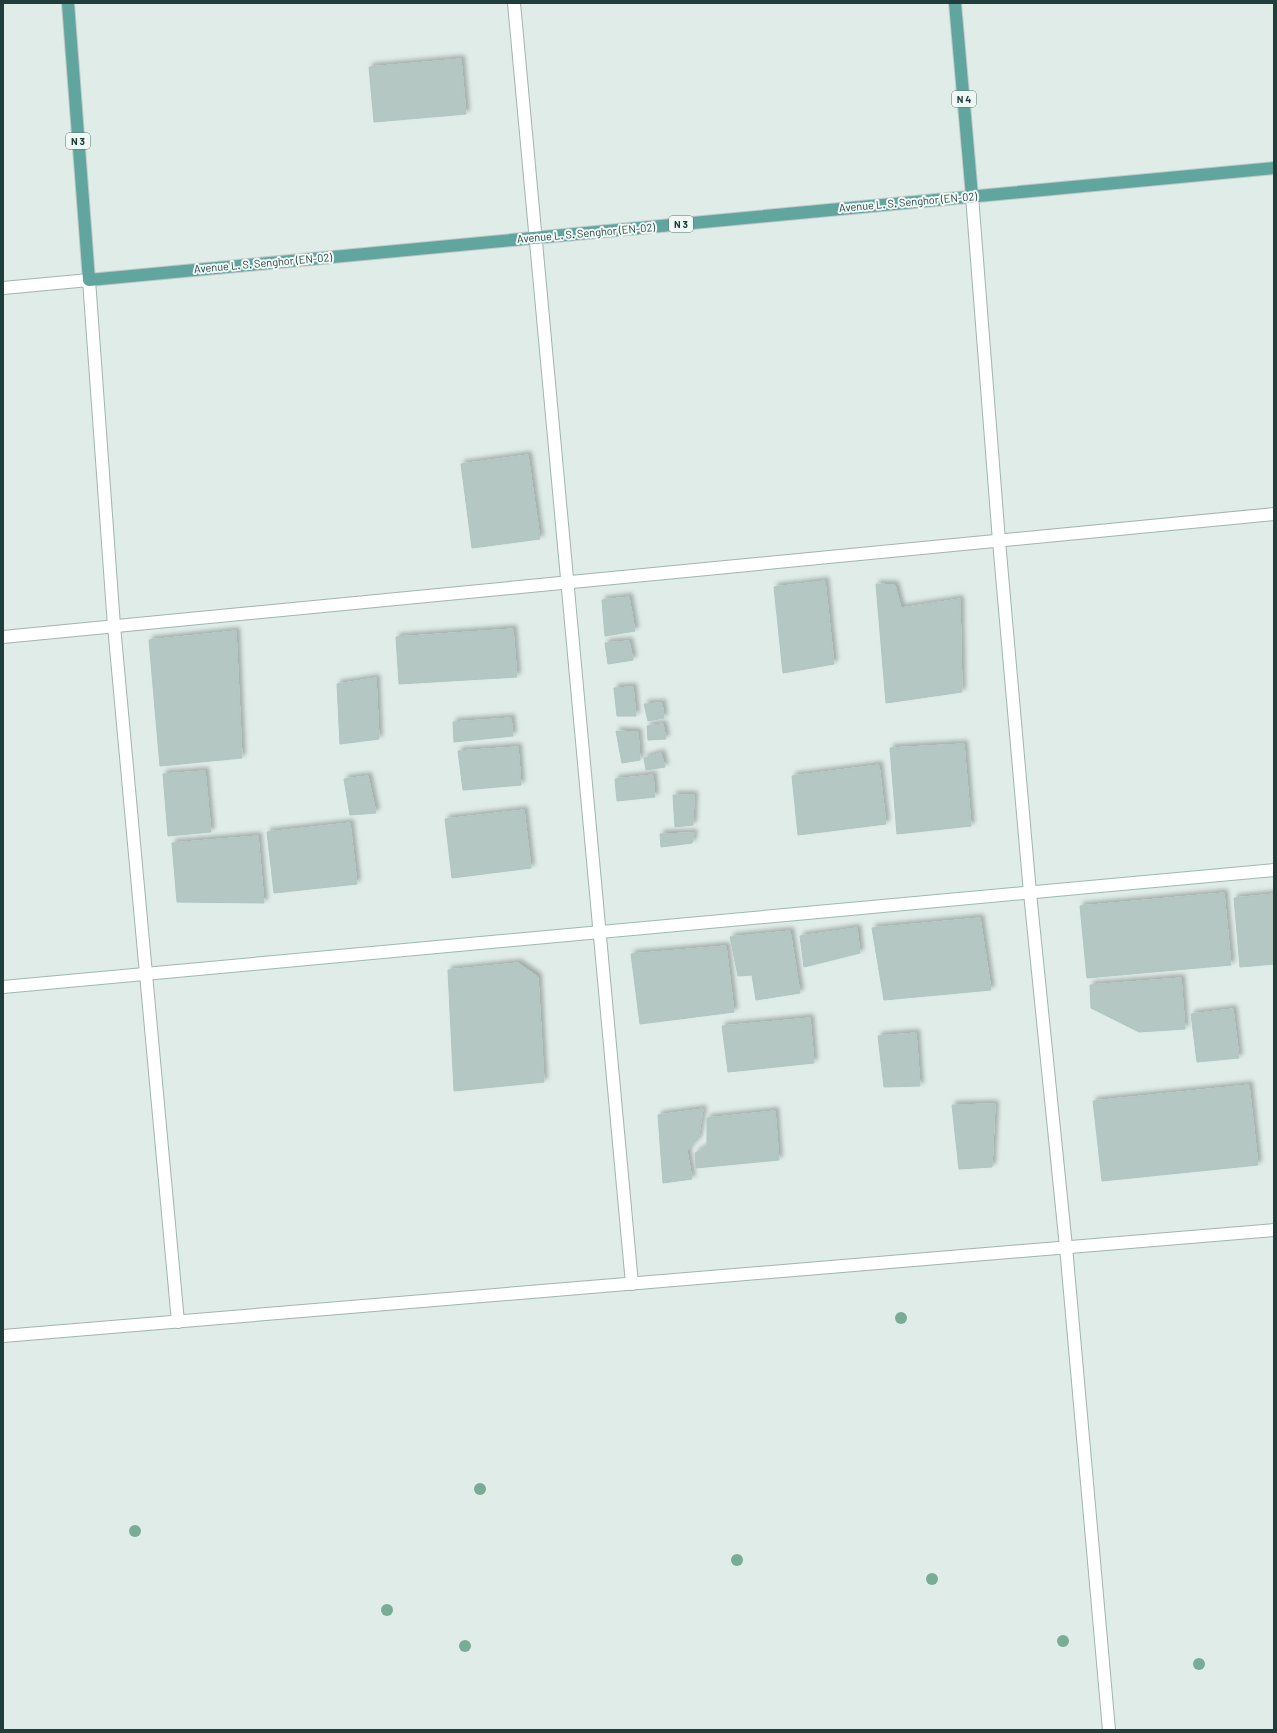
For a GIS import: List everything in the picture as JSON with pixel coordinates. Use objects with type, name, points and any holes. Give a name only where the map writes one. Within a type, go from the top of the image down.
[{"type":"main road","name":"N 3","points":[[68,3],[89,280]]},
{"type":"main road","name":"N 4","points":[[955,3],[972,196]]},
{"type":"main road","name":"Avenue L. S. Senghor (EN-02)","points":[[89,280],[1274,168]]},
{"type":"street","points":[[514,3],[632,1284]]},
{"type":"street","points":[[972,196],[999,541],[1030,893],[1066,1247],[1109,1730]]},
{"type":"street","points":[[3,288],[89,280],[114,626],[178,1322]]},
{"type":"street","points":[[3,637],[1274,514]]},
{"type":"street","points":[[3,987],[1274,870]]},
{"type":"street","points":[[3,1336],[1274,1230]]},
{"type":"building","points":[[461,59],[466,114],[374,122],[369,67]]},
{"type":"building","points":[[528,455],[540,539],[472,548],[461,464]]},
{"type":"building","points":[[825,581],[834,664],[783,673],[774,587]]},
{"type":"building","points":[[876,584],[895,585],[901,608],[960,599],[962,692],[886,703]]},
{"type":"building","points":[[629,597],[635,631],[605,636],[602,600]]},
{"type":"building","points":[[513,629],[517,677],[399,684],[396,637]]},
{"type":"building","points":[[236,631],[242,758],[160,766],[149,640]]},
{"type":"building","points":[[629,641],[633,660],[608,664],[605,643]]},
{"type":"building","points":[[376,678],[379,739],[340,744],[337,684]]},
{"type":"building","points":[[633,687],[636,716],[617,716],[614,688]]},
{"type":"building","points":[[662,703],[664,718],[648,721],[644,704]]},
{"type":"building","points":[[511,718],[513,736],[454,742],[453,722]]},
{"type":"building","points":[[663,724],[666,739],[648,740],[647,726]]},
{"type":"building","points":[[616,731],[638,732],[640,760],[622,763]]},
{"type":"building","points":[[964,744],[971,826],[897,834],[890,748]]},
{"type":"building","points":[[518,747],[521,785],[463,790],[458,751]]},
{"type":"building","points":[[661,753],[665,767],[646,770],[644,758]]},
{"type":"building","points":[[879,765],[886,824],[798,835],[792,776]]},
{"type":"building","points":[[205,771],[211,832],[168,836],[163,774]]},
{"type":"building","points":[[653,775],[655,797],[617,801],[615,779]]},
{"type":"building","points":[[368,776],[376,813],[350,815],[344,779]]},
{"type":"building","points":[[673,795],[694,795],[693,825],[675,827]]},
{"type":"building","points":[[524,810],[531,868],[452,878],[445,819]]},
{"type":"building","points":[[350,823],[357,884],[274,893],[267,832]]},
{"type":"building","points":[[694,833],[692,843],[661,847],[660,834]]},
{"type":"building","points":[[258,836],[264,903],[177,902],[172,843]]},
{"type":"building","points":[[1224,893],[1231,965],[1087,978],[1080,906]]},
{"type":"building","points":[[1274,894],[1274,964],[1240,967],[1234,898]]},
{"type":"building","points":[[980,918],[991,990],[884,1000],[872,928]]},
{"type":"building","points":[[857,928],[860,953],[804,967],[800,936]]},
{"type":"building","points":[[790,931],[800,993],[756,1000],[752,975],[738,976],[730,937]]},
{"type":"building","points":[[726,946],[734,1012],[640,1024],[631,954]]},
{"type":"building","points":[[518,963],[538,977],[544,1082],[454,1091],[448,970]]},
{"type":"building","points":[[1181,978],[1185,1029],[1139,1032],[1091,1008],[1090,985]]},
{"type":"building","points":[[1233,1009],[1239,1058],[1197,1062],[1191,1014]]},
{"type":"building","points":[[810,1018],[814,1063],[728,1072],[722,1026]]},
{"type":"building","points":[[916,1033],[920,1086],[884,1087],[878,1036]]},
{"type":"building","points":[[1249,1085],[1258,1165],[1102,1181],[1093,1101]]},
{"type":"building","points":[[995,1104],[992,1167],[959,1169],[952,1105]]},
{"type":"building","points":[[703,1109],[698,1139],[687,1151],[692,1179],[663,1183],[658,1115]]},
{"type":"building","points":[[775,1111],[779,1160],[696,1168],[695,1153],[707,1146],[707,1118]]}]
